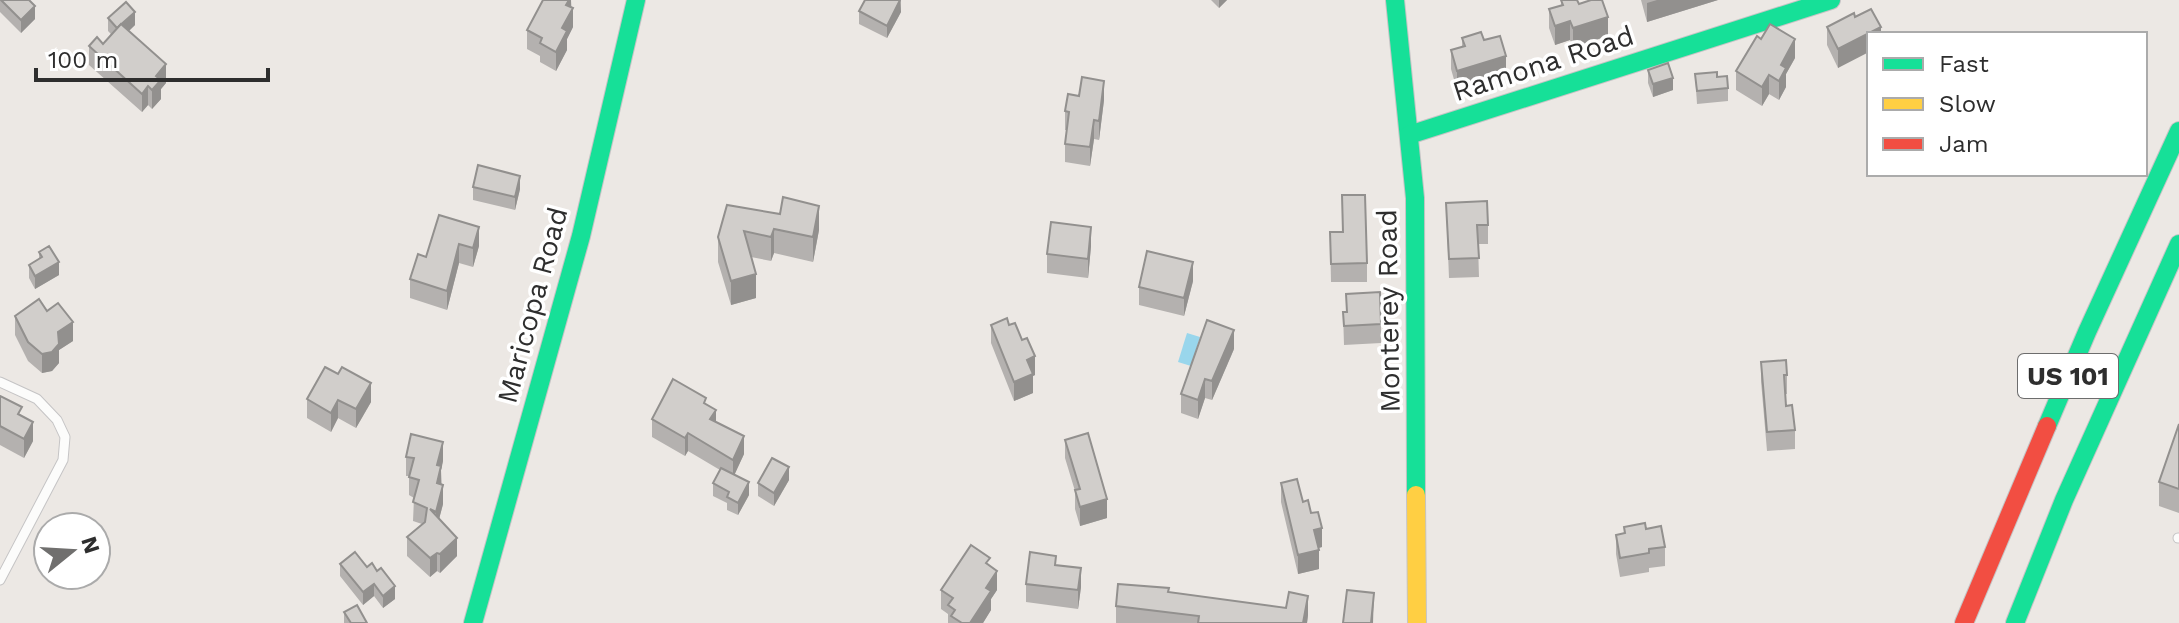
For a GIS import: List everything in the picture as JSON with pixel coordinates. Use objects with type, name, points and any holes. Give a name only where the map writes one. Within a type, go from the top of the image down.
[{"type":"main road","name":"Maricopa Road","points":[[473,623],[581,236],[636,0]]},
{"type":"main road","name":"Monterey Road","points":[[1395,0],[1409,135],[1417,263],[1417,623]]},
{"type":"main road","name":"Ramona Road","points":[[1409,135],[1831,0]]},
{"type":"main road","name":"US 101","points":[[1964,623],[2087,332],[2179,131]]},
{"type":"main road","name":"US 101","points":[[2015,623],[2064,500],[2179,244]]},
{"type":"lane","points":[[0,382],[37,399],[57,420],[65,437],[63,460],[0,580]]},
{"type":"water","points":[[1187,333],[1200,337],[1191,366],[1178,362]]},
{"type":"building","points":[[1,0],[29,0],[35,6],[21,20]]},
{"type":"building","points":[[543,0],[569,0],[566,5],[573,8],[562,28],[567,31],[556,52],[540,43],[542,38],[527,30]]},
{"type":"building","points":[[865,0],[900,0],[887,26],[859,11]]},
{"type":"building","points":[[1561,0],[1577,0],[1579,4],[1602,0],[1608,17],[1573,28],[1570,21],[1555,26],[1549,9],[1563,5]]},
{"type":"building","points":[[126,2],[135,12],[117,28],[108,18]]},
{"type":"building","points":[[1871,9],[1881,27],[1838,49],[1827,27],[1854,13],[1855,17]]},
{"type":"building","points":[[121,24],[166,64],[156,76],[161,80],[152,90],[148,86],[142,94],[89,46],[97,37],[103,44]]},
{"type":"building","points":[[1770,24],[1795,39],[1781,65],[1786,68],[1779,81],[1769,75],[1762,87],[1736,71],[1757,36],[1761,39]]},
{"type":"building","points":[[1481,32],[1484,40],[1500,36],[1506,56],[1457,71],[1451,50],[1465,46],[1462,38]]},
{"type":"building","points":[[1668,63],[1673,78],[1653,84],[1648,70]]},
{"type":"building","points":[[1717,72],[1717,77],[1727,76],[1728,88],[1697,91],[1695,74]]},
{"type":"building","points":[[1082,77],[1104,81],[1099,121],[1094,120],[1090,147],[1065,144],[1068,94],[1079,96]]},
{"type":"building","points":[[478,165],[520,176],[515,197],[473,187]]},
{"type":"building","points":[[1342,195],[1365,195],[1367,263],[1331,264],[1330,232],[1343,232]]},
{"type":"building","points":[[783,197],[819,206],[813,237],[774,229],[771,237],[744,231],[756,274],[731,281],[718,237],[727,205],[780,214]]},
{"type":"building","points":[[1487,201],[1488,225],[1477,225],[1479,258],[1449,259],[1446,203]]},
{"type":"building","points":[[439,215],[479,227],[473,248],[459,244],[447,291],[410,279],[418,254],[426,257]]},
{"type":"building","points":[[1051,222],[1091,227],[1088,259],[1047,254]]},
{"type":"building","points":[[49,246],[59,262],[35,276],[29,265],[42,257],[39,252]]},
{"type":"building","points":[[1147,251],[1193,262],[1184,298],[1139,287]]},
{"type":"building","points":[[1380,292],[1381,324],[1344,326],[1346,294]]},
{"type":"building","points":[[39,299],[47,311],[58,303],[73,322],[58,332],[59,344],[52,352],[42,354],[28,342],[15,316]]},
{"type":"building","points":[[1007,318],[1009,325],[1015,323],[1022,340],[1027,338],[1035,356],[1027,360],[1033,374],[1014,382],[991,325]]},
{"type":"building","points":[[1207,320],[1234,330],[1212,381],[1205,379],[1198,400],[1181,394]]},
{"type":"building","points":[[1786,360],[1786,406],[1792,405],[1795,430],[1767,432],[1761,362]]},
{"type":"building","points":[[325,367],[338,374],[342,367],[371,383],[356,409],[338,400],[331,413],[307,399]]},
{"type":"building","points":[[673,379],[706,398],[704,403],[716,410],[710,419],[744,436],[733,460],[688,433],[685,438],[652,419]]},
{"type":"building","points":[[0,396],[22,407],[18,414],[33,422],[24,439],[0,426]]},
{"type":"building","points":[[2179,424],[2179,489],[2159,482]]},
{"type":"building","points":[[1088,433],[1107,499],[1080,507],[1075,490],[1080,489],[1065,440]]},
{"type":"building","points":[[411,434],[443,442],[437,465],[441,466],[437,483],[443,485],[436,512],[430,509],[457,538],[440,554],[430,558],[407,537],[425,522],[427,508],[413,502],[419,480],[409,477],[414,458],[406,457]]},
{"type":"building","points":[[772,458],[789,467],[774,493],[758,483]]},
{"type":"building","points":[[721,468],[749,482],[738,503],[727,497],[729,492],[713,483]]},
{"type":"building","points":[[1297,479],[1303,502],[1308,500],[1311,513],[1318,512],[1322,528],[1314,530],[1319,550],[1298,555],[1281,483]]},
{"type":"building","points":[[1645,523],[1646,529],[1661,526],[1665,547],[1620,558],[1616,535],[1625,533],[1624,527]]},
{"type":"building","points":[[971,545],[990,558],[986,563],[997,571],[986,588],[991,591],[970,623],[962,623],[951,616],[955,610],[948,605],[953,598],[941,590]]},
{"type":"building","points":[[355,552],[367,567],[372,563],[377,571],[381,568],[395,586],[383,596],[374,584],[363,592],[340,564]]},
{"type":"building","points":[[1030,552],[1056,556],[1055,565],[1081,568],[1078,590],[1026,584]]},
{"type":"building","points":[[1118,584],[1169,588],[1168,592],[1286,608],[1289,592],[1308,596],[1303,623],[1198,623],[1199,616],[1116,606]]},
{"type":"building","points":[[1347,590],[1374,593],[1371,623],[1343,623]]},
{"type":"building","points":[[357,605],[367,623],[351,623],[344,612]]},
{"type":"traffic: fast","points":[[473,623],[581,236],[636,0]]},
{"type":"traffic: fast","points":[[1395,0],[1415,198],[1416,495]]},
{"type":"traffic: fast","points":[[1409,135],[1831,0]]},
{"type":"traffic: fast","points":[[2047,426],[2179,131]]},
{"type":"traffic: fast","points":[[2015,623],[2064,500],[2179,244]]},
{"type":"traffic: slow","points":[[1416,495],[1417,623]]},
{"type":"traffic: jam","points":[[1964,623],[2047,426]]}]
